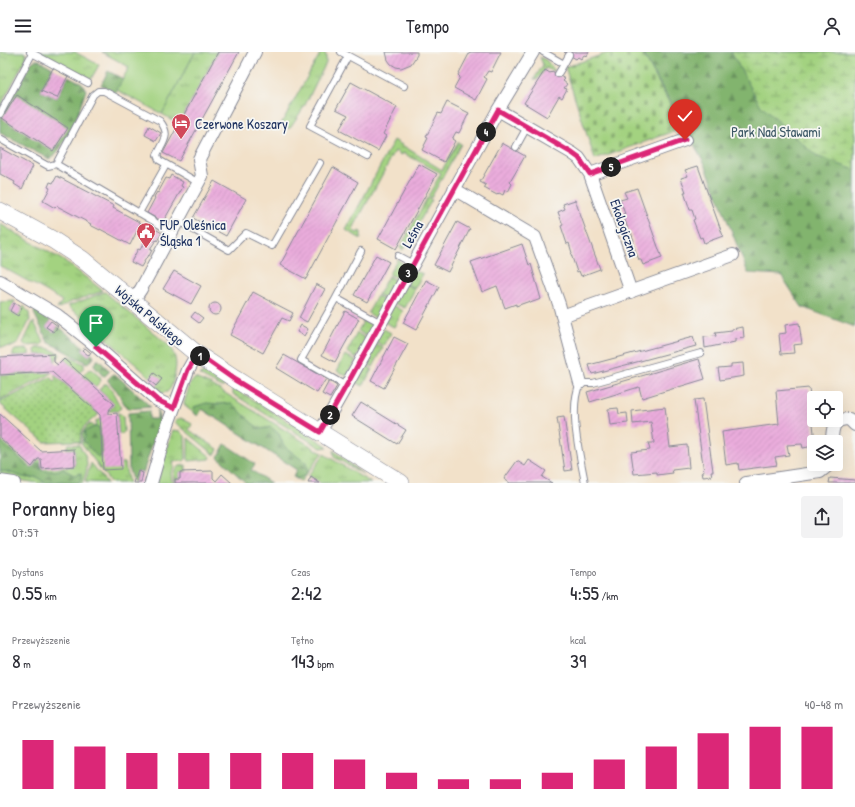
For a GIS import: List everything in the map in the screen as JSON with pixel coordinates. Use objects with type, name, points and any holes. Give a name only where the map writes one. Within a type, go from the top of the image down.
[{"type":"main road","name":"Wojska Polskiego","points":[[0,210],[67,249],[92,267],[198,354],[235,380],[401,483]]},
{"type":"street","points":[[133,300],[141,289],[202,176],[198,159],[255,52]]},
{"type":"street","name":"Leśna","points":[[320,432],[498,110],[533,52]]},
{"type":"street","name":"Ekologiczna","points":[[498,110],[579,158],[590,174],[630,292]]},
{"type":"street","points":[[590,174],[685,140]]},
{"type":"street","points":[[454,189],[536,237],[562,316],[580,383]]},
{"type":"street","points":[[562,316],[733,255]]},
{"type":"street","points":[[0,281],[57,314],[157,400],[174,408]]},
{"type":"street","points":[[151,483],[168,424],[188,370],[198,354]]},
{"type":"street","points":[[832,435],[832,430],[835,424],[842,419],[849,419],[855,425]]},
{"type":"street","points":[[746,483],[821,471]]},
{"type":"street","points":[[0,481],[14,483]]},
{"type":"lane","points":[[0,114],[32,52],[88,83]]},
{"type":"lane","points":[[341,52],[404,86]]},
{"type":"lane","points":[[543,52],[564,64]]},
{"type":"lane","points":[[558,74],[569,55]]},
{"type":"lane","points":[[348,56],[310,126],[368,157]]},
{"type":"lane","points":[[56,164],[93,95],[98,91],[104,91],[160,121],[165,128],[166,136],[157,155],[159,160],[198,183]]},
{"type":"lane","points":[[516,147],[527,127]]},
{"type":"lane","points":[[0,139],[48,166],[56,164],[139,213],[229,250],[246,233],[272,246],[320,162]]},
{"type":"lane","points":[[139,213],[166,165]]},
{"type":"lane","points":[[346,386],[301,360],[361,252]]},
{"type":"lane","points":[[398,256],[413,264]]},
{"type":"lane","points":[[336,298],[381,323]]},
{"type":"lane","points":[[584,483],[575,418],[580,383],[592,383],[702,353]]},
{"type":"green space","points":[[0,52],[24,52],[26,54],[26,58],[0,107]]},
{"type":"green space","points":[[39,52],[75,52],[99,65],[91,79]]},
{"type":"green space","points":[[102,52],[195,52],[162,114],[117,90],[129,67]]},
{"type":"green space","points":[[195,52],[218,52],[179,124],[162,114]]},
{"type":"green space","points":[[321,52],[324,52],[326,55],[326,63],[304,107],[289,129],[281,124]]},
{"type":"green space","points":[[611,52],[642,52],[683,128],[595,160],[565,67]]},
{"type":"green space","name":"Park Nad Stawami","points":[[642,52],[855,52],[855,327],[802,307],[781,275],[748,273],[705,164]]},
{"type":"green space","points":[[731,52],[855,52],[855,170],[816,156],[761,106]]},
{"type":"green space","points":[[540,57],[546,60],[555,71],[554,72],[546,68],[537,80],[534,79],[543,65]]},
{"type":"green space","points":[[35,60],[39,60],[53,68],[41,91],[57,98],[68,76],[82,83],[86,90],[67,138],[55,154],[49,159],[0,133],[0,118],[31,63]]},
{"type":"green space","points":[[108,71],[123,79],[116,93],[101,85]]},
{"type":"green space","points":[[394,140],[442,170],[458,142],[461,144],[431,198],[428,196],[441,173],[403,153],[402,155],[395,151],[355,225],[353,231],[358,233],[359,231],[361,232],[361,239],[346,230]]},
{"type":"green space","points":[[427,198],[432,200],[403,250],[400,248]]},
{"type":"green space","points":[[0,224],[66,262],[103,291],[71,302],[57,309],[62,301],[0,266]]},
{"type":"green space","points":[[397,259],[402,263],[404,269],[399,279],[389,274]]},
{"type":"green space","points":[[418,272],[423,274],[415,288],[405,283],[412,273]]},
{"type":"green space","points":[[388,276],[398,282],[388,300],[378,295]]},
{"type":"green space","points":[[405,284],[415,289],[405,308],[394,303]]},
{"type":"green space","points":[[105,292],[171,349],[174,354],[176,366],[172,385],[167,392],[161,393],[155,389],[161,380],[151,378],[100,333],[95,338],[93,336],[98,330],[68,306]]},
{"type":"green space","points":[[377,296],[387,302],[378,319],[368,313]]},
{"type":"green space","points":[[15,301],[10,311],[18,316],[24,306],[29,313],[30,320],[18,343],[14,346],[0,347],[0,302]]},
{"type":"green space","points":[[393,305],[403,311],[394,327],[384,322]]},
{"type":"green space","points":[[36,310],[51,321],[46,327],[54,332],[58,326],[85,348],[82,350],[89,356],[91,353],[94,358],[87,363],[48,342],[34,313]]},
{"type":"green space","points":[[365,318],[372,322],[373,325],[368,337],[358,331]]},
{"type":"green space","points":[[33,322],[44,342],[42,345],[25,346],[23,343]]},
{"type":"green space","points":[[384,329],[391,333],[384,346],[374,340]]},
{"type":"green space","points":[[357,333],[367,339],[357,358],[347,352]]},
{"type":"green space","points":[[373,342],[383,348],[373,367],[362,361]]},
{"type":"green space","points":[[37,348],[48,348],[59,353],[60,355],[54,362],[54,354],[36,355],[35,350]]},
{"type":"green space","points":[[27,349],[29,351],[29,355],[13,356],[13,352],[15,350]]},
{"type":"green space","points":[[345,355],[356,360],[347,376],[337,371]]},
{"type":"green space","points":[[66,357],[70,357],[84,364],[84,367],[79,373],[64,359]]},
{"type":"green space","points":[[97,360],[99,360],[109,370],[105,376],[103,376],[94,366]]},
{"type":"green space","points":[[363,364],[372,369],[363,386],[354,381]]},
{"type":"green space","points":[[91,369],[100,377],[101,381],[95,387],[83,376],[88,370]]},
{"type":"green space","points":[[0,370],[1,375],[52,372],[49,375],[0,400]]},
{"type":"green space","points":[[204,373],[214,375],[228,384],[222,387],[199,375]]},
{"type":"green space","points":[[115,374],[151,407],[127,409],[117,391],[108,381],[112,375]]},
{"type":"green space","points":[[55,375],[99,414],[83,428],[80,443],[75,441],[44,442],[0,404],[0,402],[51,377],[54,381],[56,379],[54,376]]},
{"type":"green space","points":[[195,378],[212,385],[322,453],[301,481],[293,477],[297,470],[202,409],[198,416],[186,407],[184,403],[190,384]]},
{"type":"green space","points":[[104,384],[107,384],[112,391],[121,408],[117,411],[108,411],[114,404],[99,390]]},
{"type":"green space","points":[[233,387],[327,447],[321,448],[233,394]]},
{"type":"green space","points":[[206,403],[232,403],[260,429],[271,427],[279,434],[284,446],[306,463],[307,473],[296,479],[294,475],[297,470],[202,409],[198,416],[194,413],[194,407]]},
{"type":"green space","points":[[157,410],[160,421],[143,473],[138,471],[133,483],[129,470],[128,413],[149,411],[149,419],[157,419]]},
{"type":"green space","points":[[117,413],[123,416],[124,432],[122,434],[119,434]]},
{"type":"green space","points":[[181,418],[192,424],[189,430],[218,449],[215,455],[175,422]]},
{"type":"green space","points":[[100,419],[120,463],[125,463],[129,483],[111,483],[82,444],[82,435],[85,428],[90,424],[94,426],[96,425],[96,421]]},
{"type":"green space","points":[[94,427],[99,427],[101,448],[99,458],[83,441],[85,436],[84,432]]},
{"type":"green space","points":[[173,430],[180,431],[185,436],[186,459],[184,461],[173,462],[174,467],[171,473],[172,483],[157,483]]},
{"type":"green space","points":[[0,438],[32,466],[38,459],[41,459],[42,468],[75,466],[74,449],[66,449],[68,444],[79,445],[85,455],[87,464],[82,483],[38,483],[0,477]]},
{"type":"green space","points":[[188,438],[211,457],[210,459],[189,461]]},
{"type":"green space","points":[[0,440],[25,464],[32,468],[36,463],[40,463],[41,470],[52,471],[63,469],[74,475],[81,473],[81,480],[78,483],[63,483],[63,481],[46,483],[36,477],[26,478],[10,472],[0,471]]},
{"type":"green space","points":[[225,444],[255,464],[251,470],[271,483],[246,483],[218,457]]},
{"type":"green space","points":[[333,450],[363,474],[334,457]]},
{"type":"green space","points":[[324,454],[371,483],[320,483],[308,476]]},
{"type":"green space","points":[[91,463],[92,464],[107,483],[85,482]]},
{"type":"green space","points":[[186,465],[186,472],[180,472],[180,479],[175,479],[174,483],[176,468]]},
{"type":"building","points":[[218,52],[239,52],[179,161],[163,153]]},
{"type":"building","points":[[386,52],[417,52],[417,55],[411,64],[401,68],[391,64],[388,60]]},
{"type":"building","points":[[470,52],[501,52],[491,72],[488,71],[484,77],[487,79],[476,100],[454,88],[460,77],[458,75]]},
{"type":"building","points":[[564,52],[589,52],[587,56],[584,55],[581,59],[578,57],[576,59]]},
{"type":"building","points":[[53,68],[68,76],[57,98],[41,91]]},
{"type":"building","points":[[545,70],[550,73],[552,71],[565,79],[563,81],[567,84],[564,88],[567,89],[562,98],[559,96],[547,117],[524,103]]},
{"type":"building","points":[[351,82],[397,107],[383,134],[386,136],[378,151],[339,130],[348,115],[336,109]]},
{"type":"building","points":[[17,95],[68,128],[53,151],[2,118]]},
{"type":"building","points":[[447,102],[469,113],[459,133],[456,132],[452,139],[455,141],[444,162],[422,150],[428,138],[426,137],[438,113],[441,114]]},
{"type":"building","points":[[149,126],[161,133],[156,141],[145,135]]},
{"type":"building","points":[[502,143],[525,156],[510,182],[512,184],[508,192],[505,190],[503,195],[499,193],[497,195],[484,188],[486,185],[480,182]]},
{"type":"building","points":[[0,148],[33,166],[22,189],[14,184],[15,182],[0,174]]},
{"type":"building","points":[[419,164],[437,174],[396,249],[378,239]]},
{"type":"building","points":[[698,166],[723,236],[704,243],[702,237],[700,238],[693,220],[695,219],[692,210],[690,210],[681,178],[688,176],[685,170]]},
{"type":"building","points":[[333,167],[358,182],[306,279],[280,265]]},
{"type":"building","points":[[171,175],[183,182],[181,186],[183,187],[163,222],[147,213],[157,192],[158,193],[166,178],[169,179]]},
{"type":"building","points":[[57,176],[114,206],[113,208],[141,223],[130,245],[90,225],[91,224],[57,206],[55,208],[43,201],[50,188],[48,187],[50,182],[53,183]]},
{"type":"building","points":[[214,181],[246,199],[226,236],[193,218]]},
{"type":"building","points":[[637,188],[662,258],[643,265],[641,260],[639,260],[632,242],[634,241],[631,232],[629,232],[620,200],[627,198],[624,192]]},
{"type":"building","points":[[575,200],[600,269],[581,276],[579,271],[577,272],[569,243],[567,244],[561,226],[563,225],[558,212],[565,209],[563,204]]},
{"type":"building","points":[[457,222],[470,229],[448,272],[434,265]]},
{"type":"building","points":[[152,227],[162,233],[150,249],[152,250],[149,256],[148,255],[141,267],[131,262],[138,249],[140,250]]},
{"type":"building","points":[[522,244],[529,265],[531,264],[541,299],[516,306],[516,304],[505,308],[497,286],[482,292],[471,262]]},
{"type":"building","points":[[376,255],[389,262],[367,302],[354,295]]},
{"type":"building","points":[[174,271],[201,286],[191,304],[163,289]]},
{"type":"building","points":[[426,280],[439,287],[416,330],[403,323]]},
{"type":"building","points":[[316,284],[325,289],[307,322],[299,318]]},
{"type":"building","points":[[253,292],[293,313],[289,321],[282,318],[263,353],[230,335]]},
{"type":"building","points":[[14,303],[22,308],[18,316],[10,311]]},
{"type":"building","points":[[213,303],[217,303],[221,309],[217,315],[213,315],[209,311],[209,307]]},
{"type":"building","points":[[345,311],[359,319],[335,362],[322,355]]},
{"type":"building","points":[[195,312],[203,318],[199,323],[191,317]]},
{"type":"building","points":[[51,321],[58,326],[54,332],[46,327]]},
{"type":"building","points":[[799,323],[802,344],[793,345],[794,353],[781,354],[779,334],[786,333],[785,325]]},
{"type":"building","points":[[301,325],[308,329],[304,336],[297,332]]},
{"type":"building","points":[[743,327],[744,338],[735,339],[735,342],[705,348],[704,337],[716,336],[715,333],[732,331],[732,329]]},
{"type":"building","points":[[394,337],[408,344],[384,388],[371,381]]},
{"type":"building","points":[[693,337],[696,346],[592,374],[589,365]]},
{"type":"building","points":[[85,348],[91,353],[89,356],[82,350]]},
{"type":"building","points":[[54,354],[54,362],[58,365],[64,359],[114,404],[108,411],[108,414],[117,413],[121,469],[103,470],[100,415],[52,372],[0,375],[0,357]]},
{"type":"building","points":[[284,355],[326,379],[317,393],[276,368]]},
{"type":"building","points":[[699,359],[705,379],[642,398],[639,387],[590,402],[587,392]]},
{"type":"building","points":[[743,363],[744,376],[720,380],[718,368],[731,367],[731,364]]},
{"type":"building","points":[[154,373],[162,379],[156,386],[149,380]]},
{"type":"building","points":[[329,381],[337,386],[330,398],[322,394]]},
{"type":"building","points":[[809,388],[809,391],[807,391],[807,427],[813,427],[814,435],[807,435],[807,447],[803,448],[802,444],[787,445],[789,455],[775,457],[777,465],[739,470],[738,463],[726,465],[722,432],[779,424],[776,391]]},
{"type":"building","points":[[703,399],[713,471],[711,471],[712,476],[703,477],[702,472],[704,472],[694,400]]},
{"type":"building","points":[[361,402],[406,430],[397,444],[352,416]]},
{"type":"building","points":[[665,407],[670,447],[687,445],[689,468],[672,470],[673,473],[657,475],[657,472],[634,474],[631,452],[650,450],[648,443],[654,443],[651,422],[633,424],[632,411]]},
{"type":"building","points":[[618,408],[619,414],[627,413],[628,423],[610,425],[608,409]]},
{"type":"building","points":[[0,414],[41,451],[74,449],[75,466],[42,469],[41,459],[38,459],[32,467],[0,438]]},
{"type":"building","points":[[564,417],[572,470],[565,471],[557,418]]},
{"type":"building","points":[[529,460],[546,471],[542,477],[552,483],[510,483],[504,479],[517,461],[525,466]]},
{"type":"building","points":[[138,471],[143,473],[141,483],[134,483]]},
{"type":"building","points":[[213,471],[213,478],[216,481],[222,474],[232,483],[175,483],[175,479],[180,479],[180,472]]},
{"type":"building","points":[[311,477],[320,483],[308,483]]},
{"type":"building","points":[[830,478],[855,480],[855,483],[829,483]]},
{"type":"place","name":"Czerwone Koszary","points":[[181,140]]},
{"type":"place","name":"FUP Oleśnica Śląska 1","points":[[146,249]]},
{"type":"route","points":[[96,347],[159,402],[174,408],[188,370],[198,354],[235,380],[320,432],[498,110],[572,153],[579,158],[590,174],[685,140]]}]
